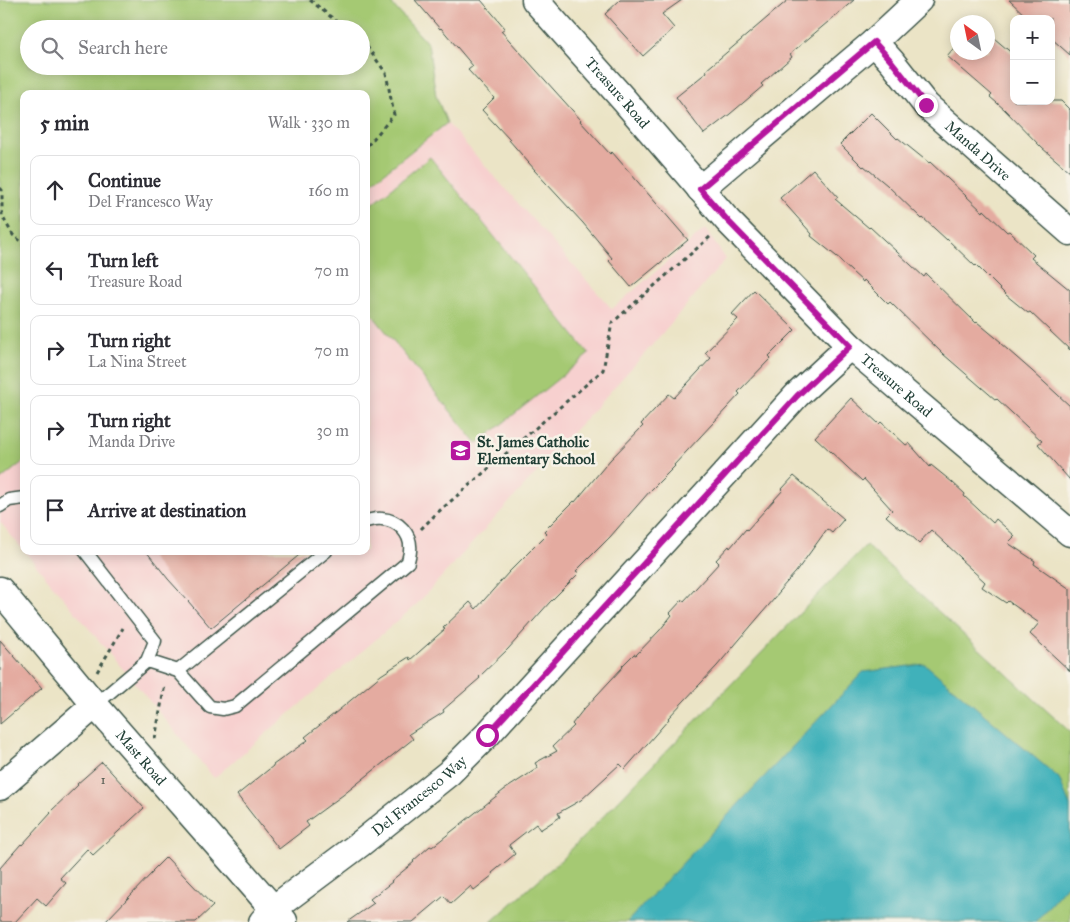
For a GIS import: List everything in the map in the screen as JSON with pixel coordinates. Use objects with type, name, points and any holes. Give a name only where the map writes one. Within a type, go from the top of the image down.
[{"type":"street","name":"Treasure Road","points":[[537,0],[728,221],[850,346],[1070,533]]},
{"type":"street","points":[[700,189],[874,42],[919,0]]},
{"type":"street","name":"Manda Drive","points":[[874,42],[926,105],[1070,232]]},
{"type":"street","name":"Del Francesco Way","points":[[273,918],[360,844],[449,773],[487,735],[797,396],[850,346]]},
{"type":"street","name":"Mast Road","points":[[0,590],[273,918]]},
{"type":"street","points":[[0,787],[90,699]]},
{"type":"lane","points":[[0,506],[9,500],[20,499]]},
{"type":"lane","points":[[147,661],[173,670],[210,707],[223,709],[235,706],[408,562],[410,540],[404,529],[396,522],[381,518],[370,520]]},
{"type":"lane","points":[[88,555],[155,641],[147,661],[90,699]]},
{"type":"lane","points":[[173,670],[321,555]]},
{"type":"path","points":[[310,0],[335,20]]},
{"type":"path","points":[[370,51],[386,73],[394,115],[370,142]]},
{"type":"path","points":[[0,188],[2,190],[1,216],[13,235],[20,241]]},
{"type":"path","points":[[410,540],[437,513],[603,370],[612,323],[728,221]]},
{"type":"path","points":[[90,699],[132,612]]},
{"type":"path","points":[[150,768],[173,670]]},
{"type":"shaded area","name":"St. James Catholic Elementary School","points":[[447,123],[612,309],[705,229],[726,259],[647,351],[416,605],[214,778],[27,555],[370,555],[370,185]]},
{"type":"shaded area","points":[[20,464],[20,546],[0,522],[0,480]]},
{"type":"green space","points":[[0,0],[388,0],[428,44],[436,96],[447,123],[370,184],[370,90],[20,90],[20,464],[0,480]]},
{"type":"green space","points":[[430,157],[589,354],[477,444],[370,312],[370,206]]},
{"type":"green space","points":[[866,545],[1070,732],[1070,922],[491,922],[561,860]]},
{"type":"water","points":[[925,664],[1059,778],[1070,806],[1070,882],[1035,922],[627,922],[863,672]]},
{"type":"building","points":[[415,0],[481,0],[505,28],[501,31],[610,154],[612,152],[688,240],[631,287],[609,261],[612,258],[583,223],[482,110],[494,98],[468,70],[473,66]]},
{"type":"building","points":[[620,0],[682,0],[662,14],[674,28],[643,56],[605,14]]},
{"type":"building","points":[[788,0],[854,0],[790,54],[792,57],[761,84],[763,86],[704,134],[676,97]]},
{"type":"building","points":[[1009,0],[1070,0],[1070,55],[1055,42],[1055,15],[1025,15]]},
{"type":"building","points":[[995,39],[1010,52],[1010,105],[1055,105],[1055,101],[1061,101],[1070,110],[1070,172],[1042,148],[990,97],[992,95],[952,60],[995,60]]},
{"type":"building","points":[[871,113],[897,139],[930,162],[983,212],[984,210],[1007,232],[1009,231],[1034,255],[1031,258],[1070,290],[1070,350],[1030,312],[1028,313],[1006,295],[976,265],[922,219],[887,185],[863,167],[840,144]]},
{"type":"building","points":[[813,169],[838,197],[835,199],[870,227],[924,277],[926,274],[976,323],[1001,342],[1070,406],[1070,480],[1038,444],[1042,441],[997,399],[943,354],[890,302],[888,304],[864,280],[863,282],[841,260],[811,236],[812,234],[780,198]]},
{"type":"building","points":[[754,290],[795,330],[769,356],[771,358],[738,392],[740,394],[675,466],[576,571],[579,573],[480,678],[443,710],[444,712],[409,734],[413,739],[306,822],[309,826],[279,849],[237,795],[273,765],[308,740],[305,737],[381,675],[409,657],[410,660],[445,629],[443,628],[470,602],[476,609],[547,534],[544,531],[575,502],[669,394],[674,398],[711,358],[705,353],[738,319],[732,314]]},
{"type":"building","points":[[851,398],[879,424],[881,422],[906,445],[909,443],[930,467],[931,465],[952,482],[993,523],[996,519],[1015,536],[1008,543],[1035,561],[1034,564],[1070,589],[1070,671],[1030,634],[1039,623],[1008,601],[1006,603],[982,587],[985,582],[931,530],[919,543],[903,528],[901,529],[886,516],[892,510],[864,479],[862,481],[815,437]]},
{"type":"building","points":[[794,476],[844,519],[832,533],[827,529],[780,592],[625,769],[620,764],[581,800],[558,813],[560,817],[540,830],[536,824],[509,845],[515,854],[492,873],[493,875],[474,890],[471,886],[451,904],[444,896],[413,922],[347,922],[374,903],[370,899],[392,882],[430,846],[432,847],[504,790],[538,768],[535,763],[557,751],[553,746],[574,726],[572,724],[583,710],[622,666],[634,654],[636,655],[660,630],[672,615],[670,613],[682,600],[684,601],[719,563],[716,560],[747,530]]},
{"type":"building","points":[[149,555],[299,555],[211,628]]},
{"type":"building","points":[[0,640],[42,688],[0,724]]},
{"type":"building","points":[[102,762],[144,808],[93,855],[87,849],[60,878],[66,883],[46,906],[37,898],[15,922],[0,922],[0,868],[50,812]]},
{"type":"building","points":[[166,857],[213,906],[196,922],[105,922],[153,872]]},
{"type":"place","name":"St. James Catholic Elementary School","points":[[461,451]]},
{"type":"route","points":[[487,735],[797,396],[850,346],[728,221],[700,189],[874,42],[926,105]]}]
